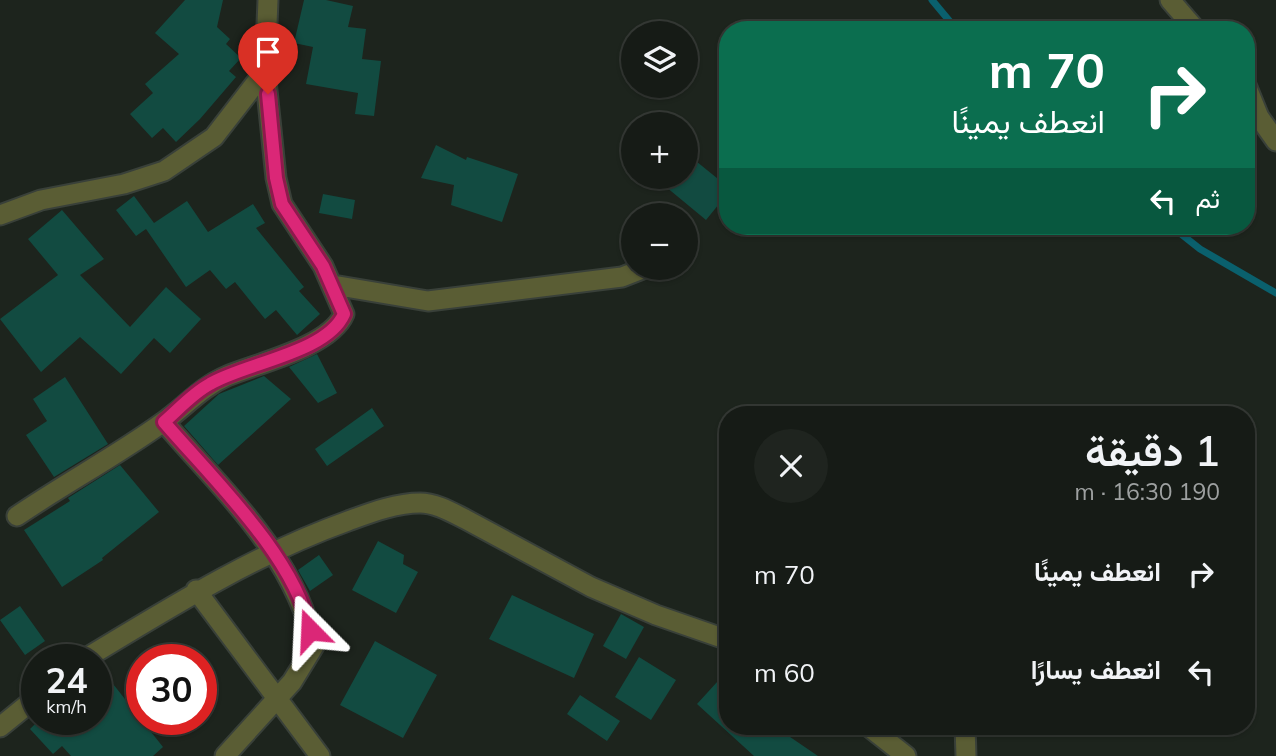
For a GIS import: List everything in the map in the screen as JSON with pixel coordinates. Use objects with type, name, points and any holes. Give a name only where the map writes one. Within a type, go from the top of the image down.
[{"type":"street","points":[[17,516],[164,422],[209,384],[280,358],[337,327],[344,314],[333,285],[282,204],[276,178],[265,71],[268,0]]},
{"type":"street","points":[[1170,0],[1188,21]]},
{"type":"street","points":[[0,215],[41,200],[124,184],[164,171],[214,137],[265,71]]},
{"type":"street","points":[[1255,107],[1276,141]]},
{"type":"street","points":[[333,285],[428,301],[621,277]]},
{"type":"street","points":[[164,422],[274,551],[307,615],[314,646],[292,682],[225,756]]},
{"type":"street","points":[[109,644],[196,590],[274,551],[364,515],[421,503],[441,507],[611,596],[719,637]]},
{"type":"street","points":[[196,590],[320,756]]},
{"type":"street","points":[[0,727],[21,710]]},
{"type":"street","points":[[879,735],[906,756]]},
{"type":"street","points":[[965,735],[966,756]]},
{"type":"building","points":[[185,0],[223,0],[217,27],[230,39],[226,44],[241,58],[229,71],[236,77],[176,142],[163,128],[152,138],[130,114],[153,93],[145,84],[179,54],[155,33]]},
{"type":"building","points":[[304,0],[326,0],[353,6],[348,27],[366,29],[362,59],[381,61],[374,116],[355,114],[358,93],[306,84],[313,47],[294,43]]},
{"type":"building","points":[[436,145],[466,160],[467,157],[518,174],[502,222],[451,205],[454,185],[421,178]]},
{"type":"building","points":[[698,163],[719,180],[719,204],[706,220],[698,213],[698,203],[685,203],[669,189],[698,189]]},
{"type":"building","points":[[323,194],[355,200],[352,219],[319,213]]},
{"type":"building","points":[[134,196],[154,223],[187,201],[208,232],[253,204],[265,223],[256,228],[304,287],[299,291],[320,314],[297,335],[276,310],[265,319],[235,282],[226,289],[210,270],[186,287],[146,229],[136,236],[116,210]]},
{"type":"building","points":[[62,210],[104,259],[80,275],[130,327],[166,287],[201,319],[170,353],[154,338],[121,374],[80,337],[41,372],[0,319],[58,275],[28,239]]},
{"type":"building","points":[[317,354],[337,393],[318,403],[289,367]]},
{"type":"building","points":[[264,376],[291,399],[218,465],[184,426],[219,394]]},
{"type":"building","points":[[65,377],[108,444],[54,477],[26,435],[47,421],[33,399]]},
{"type":"building","points":[[372,408],[384,426],[327,466],[315,449]]},
{"type":"building","points":[[120,465],[159,512],[102,558],[103,560],[62,587],[24,530]]},
{"type":"building","points":[[378,541],[404,555],[403,564],[418,572],[396,613],[352,590]]},
{"type":"building","points":[[319,555],[333,575],[310,591],[298,570]]},
{"type":"building","points":[[512,595],[594,634],[574,678],[489,639]]},
{"type":"building","points":[[20,606],[45,641],[41,644],[21,644],[21,649],[0,620]]},
{"type":"building","points":[[621,614],[644,627],[626,659],[603,646]]},
{"type":"building","points":[[375,641],[437,675],[403,738],[340,705]]},
{"type":"building","points":[[639,657],[676,680],[651,720],[615,697]]},
{"type":"building","points":[[719,680],[719,724],[697,704]]},
{"type":"building","points":[[112,683],[126,700],[126,735],[153,735],[163,747],[153,756],[71,756],[62,746],[53,754],[36,735],[112,735]]},
{"type":"building","points":[[580,695],[620,721],[607,741],[567,714]]},
{"type":"building","points":[[731,735],[787,735],[818,756],[754,756]]},
{"type":"waterway","points":[[932,0],[950,21]]},
{"type":"waterway","points":[[1182,235],[1200,249],[1276,293]]},
{"type":"route","points":[[268,94],[276,178],[282,204],[323,266],[344,314],[337,327],[327,334],[280,358],[209,384],[164,422],[274,551],[307,615],[310,630]]}]
